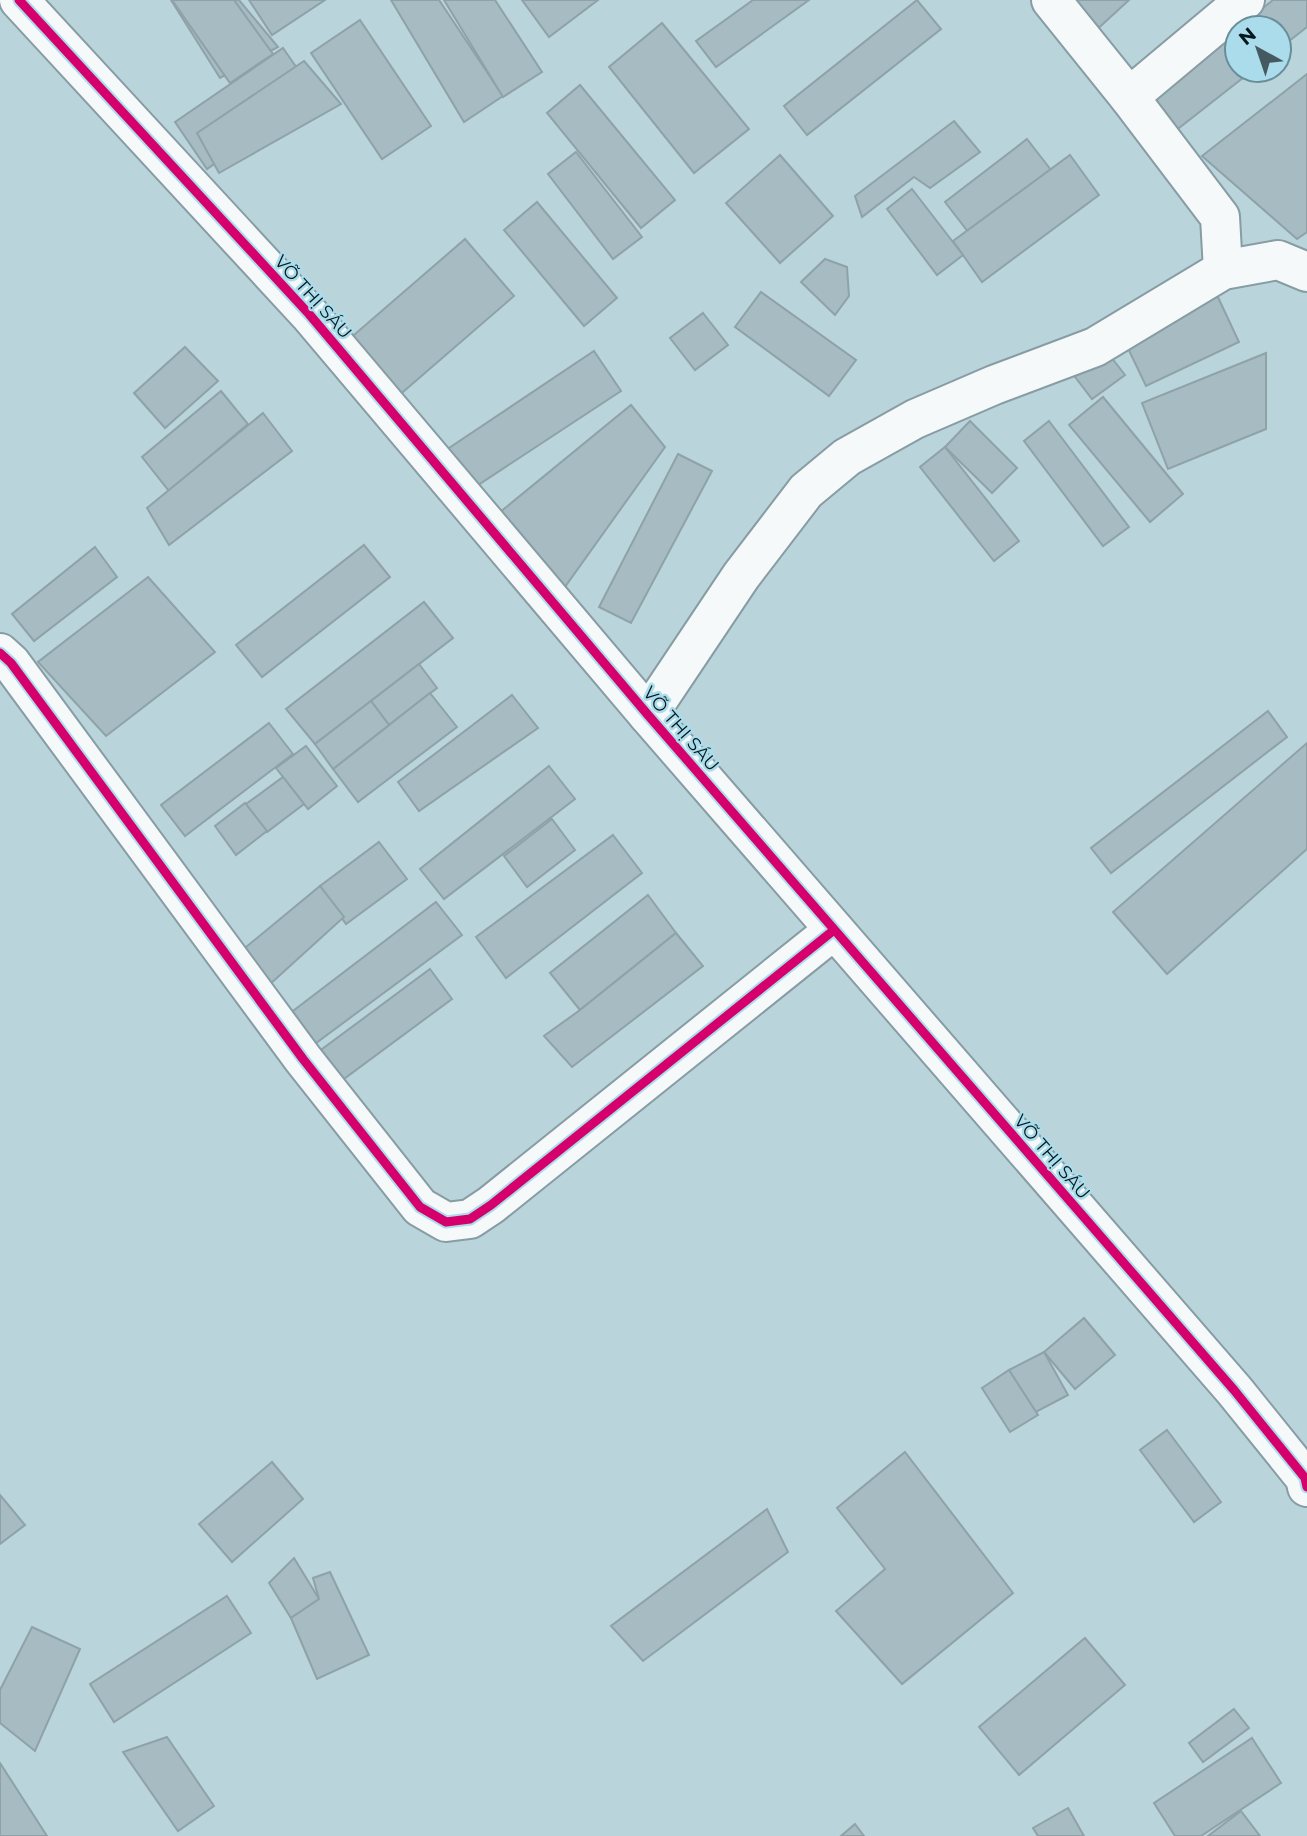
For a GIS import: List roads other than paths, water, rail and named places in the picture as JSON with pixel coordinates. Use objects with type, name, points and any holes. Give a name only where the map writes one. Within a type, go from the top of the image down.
[{"type":"street","name":"VÕ THỊ SÁU","points":[[19,0],[309,314],[648,715],[1234,1390],[1305,1479],[1307,1487]]},
{"type":"street","points":[[1051,0],[1220,217],[1223,270]]},
{"type":"street","points":[[1129,97],[1245,0]]},
{"type":"street","points":[[648,715],[741,576],[806,491],[846,457],[915,419],[994,385],[1095,347],[1223,270],[1278,260],[1307,272]]},
{"type":"street","points":[[0,653],[11,663],[303,1059],[421,1207],[446,1222],[470,1219],[491,1205],[834,930]]}]
